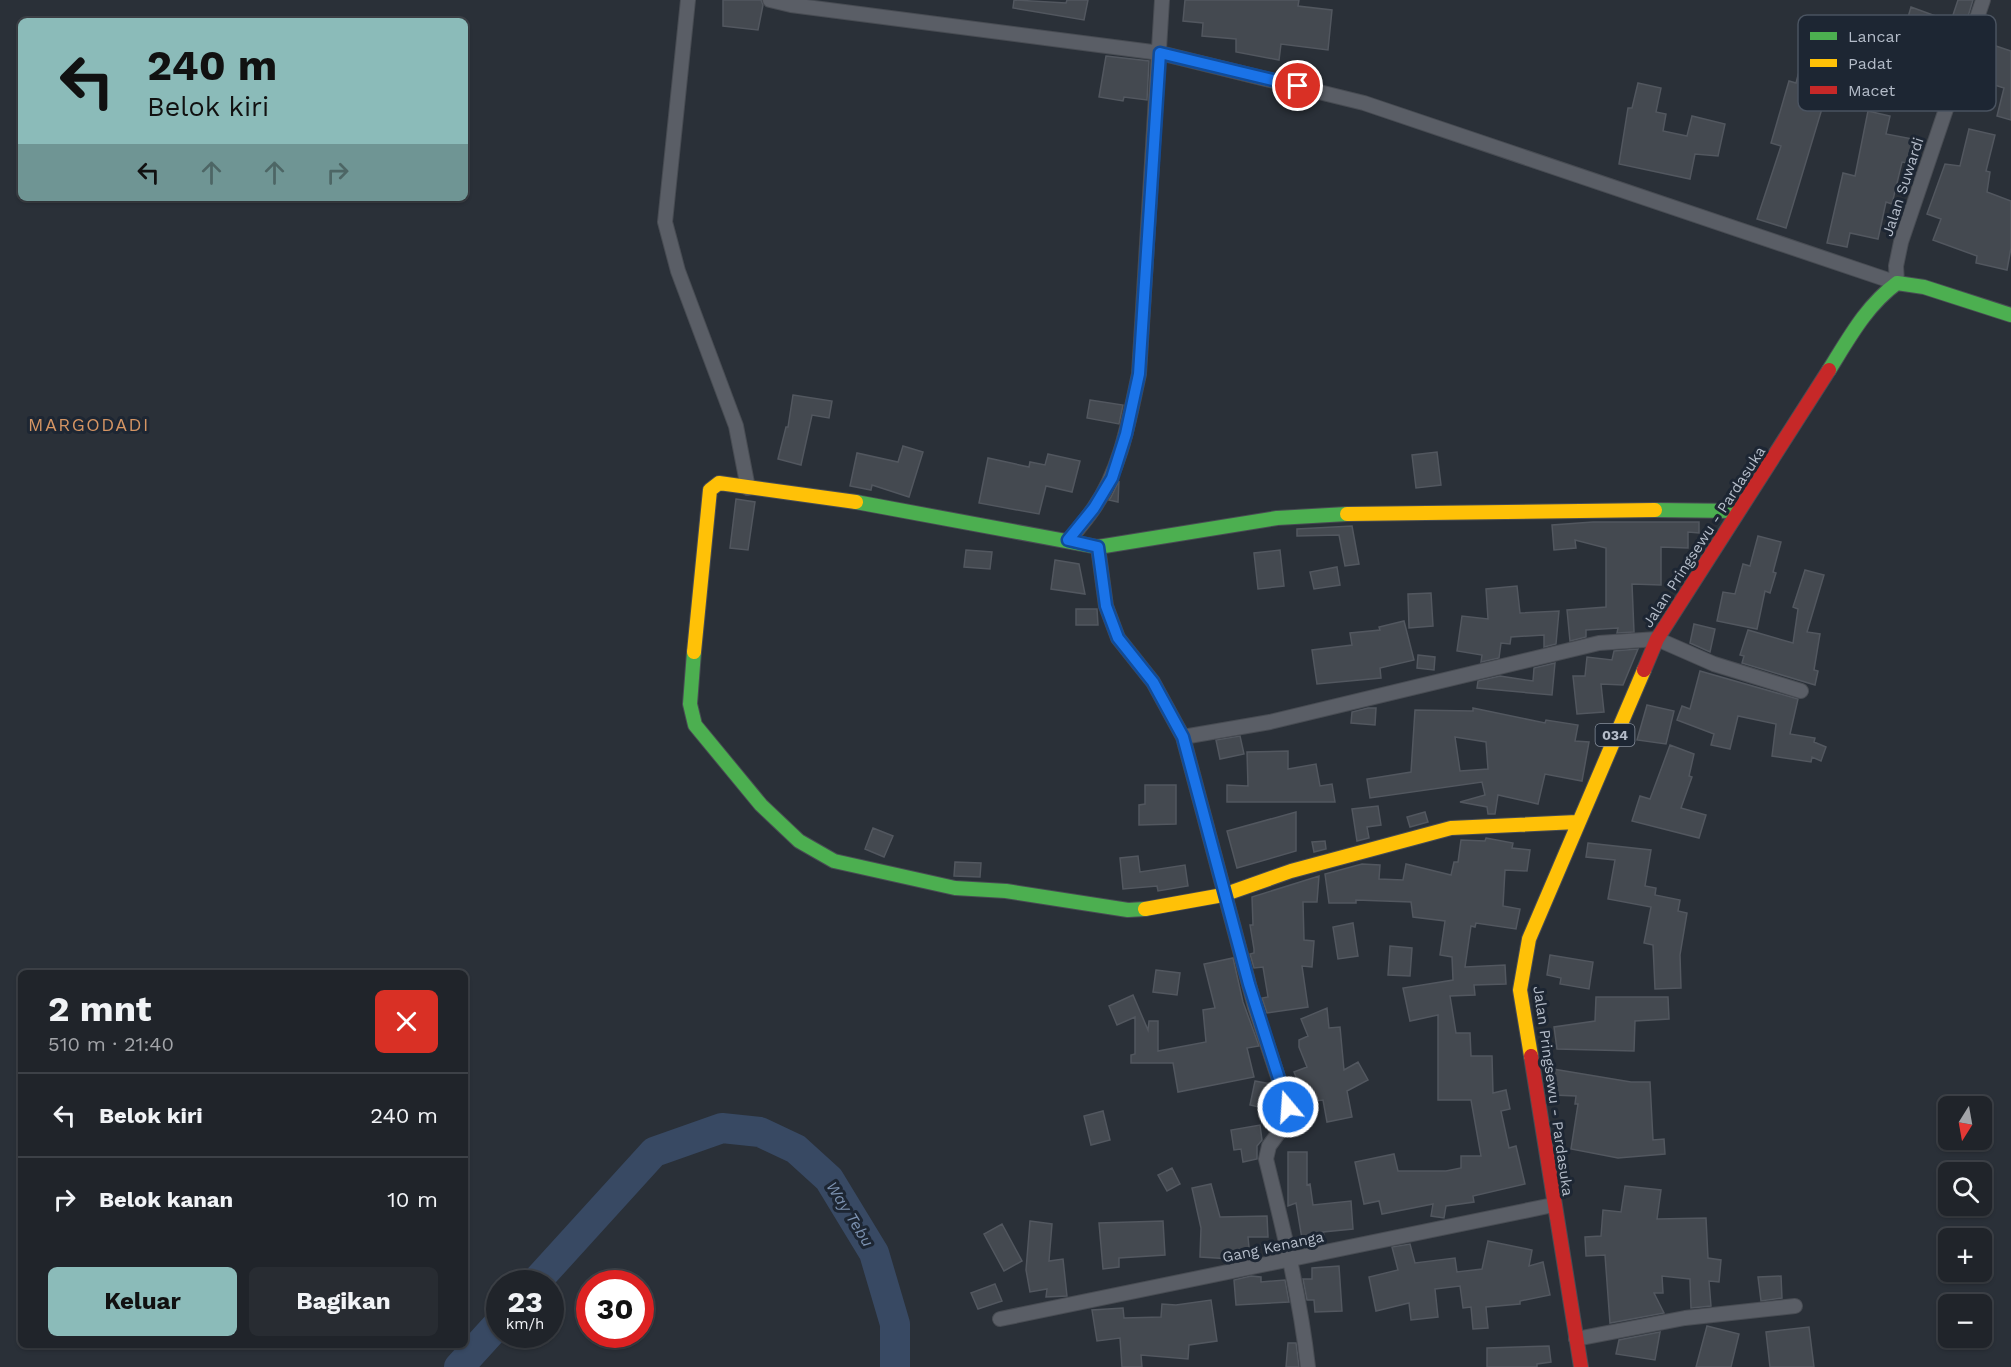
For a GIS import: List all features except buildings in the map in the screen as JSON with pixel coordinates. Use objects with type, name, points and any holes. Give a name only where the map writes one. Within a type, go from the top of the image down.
[{"type":"street","points":[[688,0],[665,222],[678,271],[736,426],[748,488]]},
{"type":"street","points":[[770,0],[791,5],[1160,53],[1364,103],[1897,283],[1924,287],[2011,315]]},
{"type":"street","points":[[1068,540],[1094,508],[1112,478],[1126,434],[1139,374],[1162,0]]},
{"type":"street","name":"Jalan Suwardi","points":[[1978,15],[1983,0]]},
{"type":"street","name":"Jalan Suwardi","points":[[1897,283],[1896,266],[1901,242],[1945,111]]},
{"type":"street","name":"Jalan Pringsewu - Pardasuka","points":[[1581,1367],[1520,990],[1529,939],[1657,639],[1737,511],[1779,452],[1860,320],[1881,295],[1897,283]]},
{"type":"street","points":[[1577,822],[1451,828],[1291,871],[1223,895],[1152,909],[1128,910],[1006,891],[955,888],[834,861],[800,841],[761,805],[695,725],[690,704],[705,514],[710,490],[719,483],[888,507],[1098,547],[1301,516],[1626,509],[1737,511]]},
{"type":"street","points":[[1098,547],[1106,606],[1118,638],[1153,682],[1183,737],[1223,895],[1288,1107],[1290,1117],[1266,1152],[1291,1260],[1303,1322],[1308,1367]]},
{"type":"street","points":[[1183,737],[1270,722],[1599,644],[1657,639],[1714,664],[1801,691]]},
{"type":"street","name":"Gang Kenanga","points":[[1000,1319],[1553,1205]]},
{"type":"street","points":[[1576,1339],[1685,1318],[1795,1306]]},
{"type":"waterway","name":"Way Tebu","points":[[547,1270],[654,1152],[722,1128],[760,1132],[796,1149],[829,1179],[874,1253],[895,1324],[895,1367]]},
{"type":"waterway","name":"Way Tebu","points":[[459,1367],[486,1337]]},
{"type":"traffic: fast","points":[[1829,370],[1867,312],[1897,283],[1924,287],[2011,315]]},
{"type":"traffic: fast","points":[[856,502],[1098,547],[1277,518],[1347,514]]},
{"type":"traffic: fast","points":[[1655,510],[1737,511]]},
{"type":"traffic: fast","points":[[694,652],[690,704],[695,725],[761,805],[799,841],[834,861],[955,888],[1006,891],[1128,910],[1145,909]]},
{"type":"traffic: slow","points":[[694,652],[710,490],[719,483],[856,502]]},
{"type":"traffic: slow","points":[[1347,514],[1655,510]]},
{"type":"traffic: slow","points":[[1531,1056],[1520,990],[1529,939],[1644,670]]},
{"type":"traffic: slow","points":[[1145,909],[1223,895],[1291,871],[1451,828],[1577,822]]},
{"type":"traffic: jam","points":[[1644,670],[1657,639],[1829,370]]},
{"type":"traffic: jam","points":[[1531,1056],[1581,1367]]},
{"type":"district","name":"MARGODADI","points":[[89,424]]},
{"type":"route","points":[[1288,1107],[1255,1007],[1223,895],[1183,737],[1153,682],[1118,638],[1106,606],[1098,547],[1068,540],[1094,508],[1112,478],[1126,434],[1139,374],[1160,53],[1298,86]]}]
